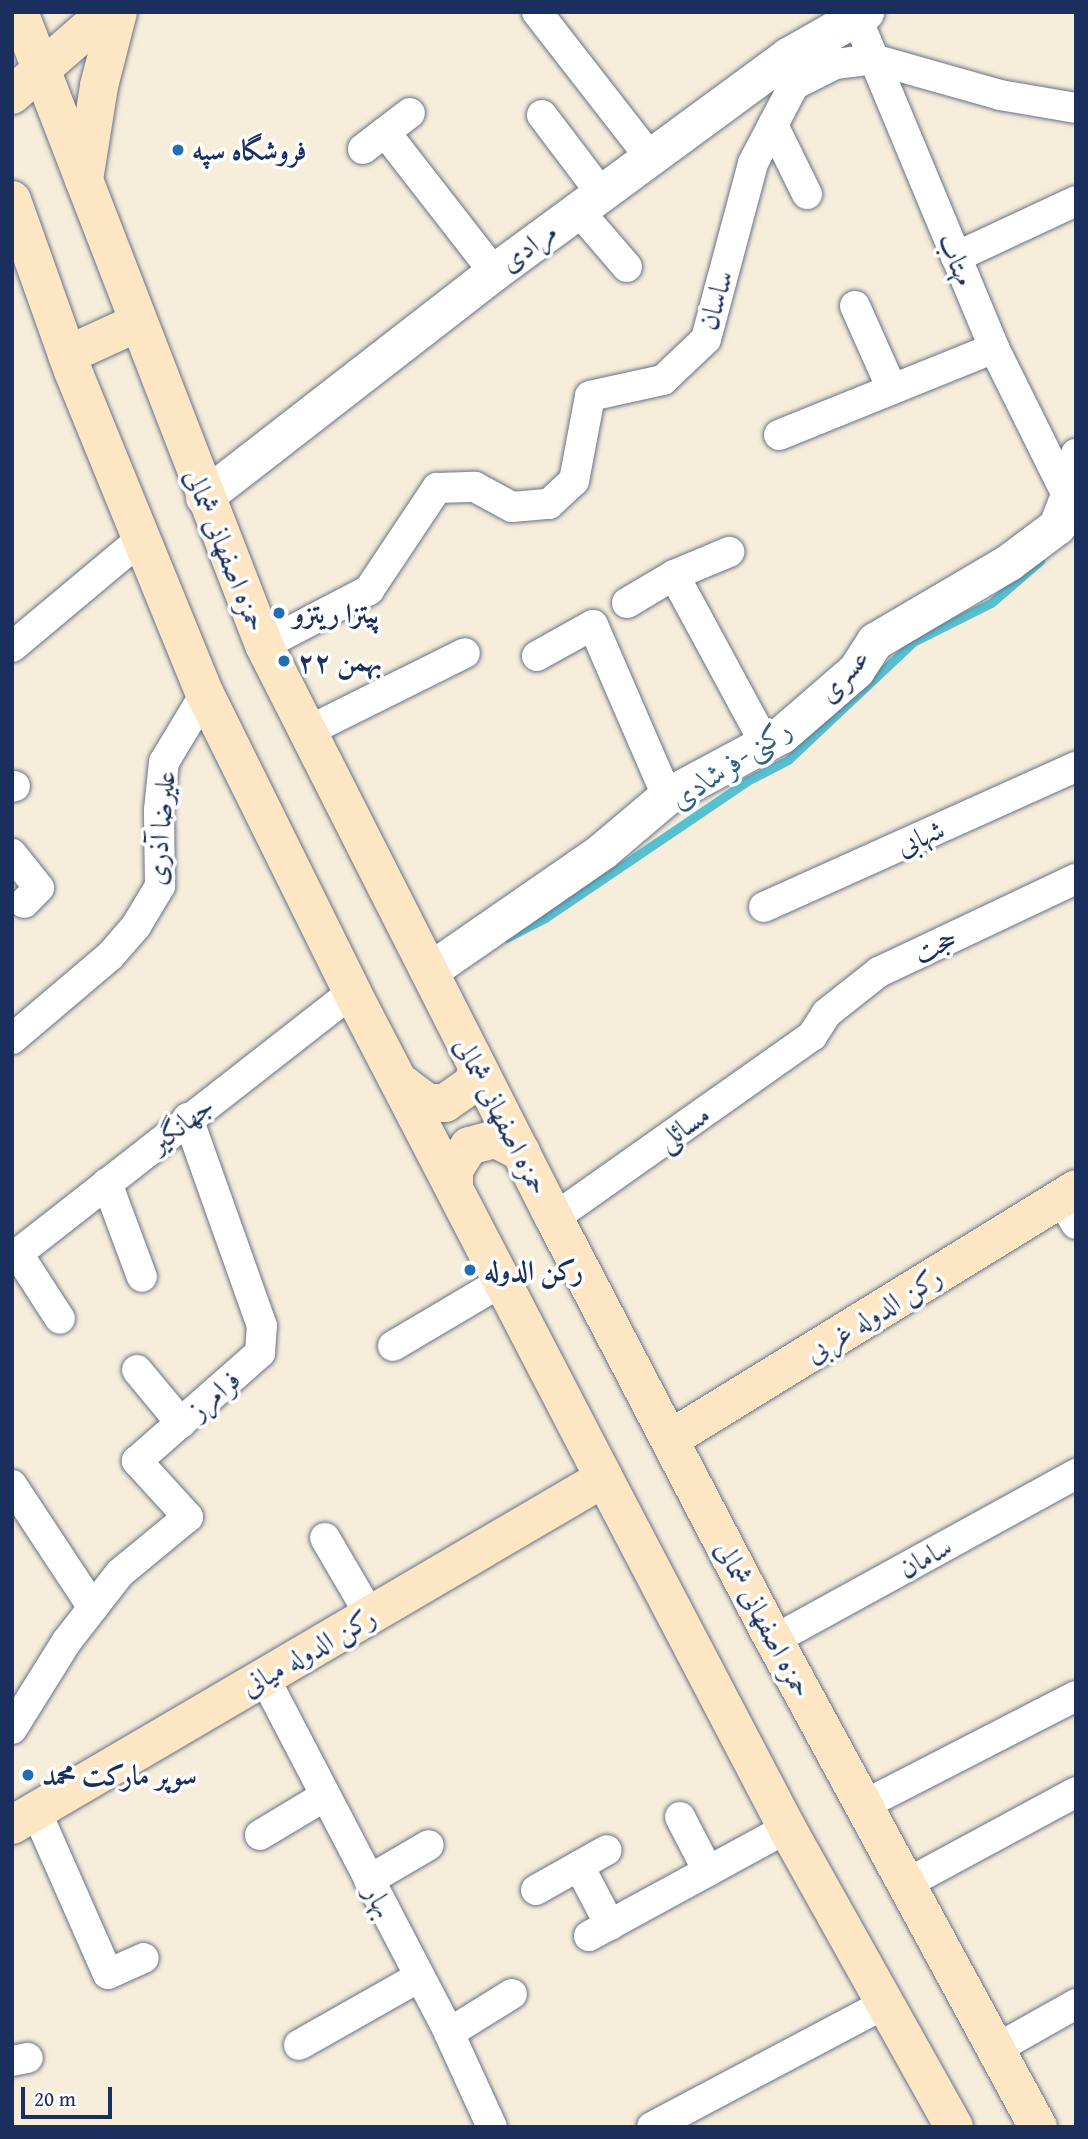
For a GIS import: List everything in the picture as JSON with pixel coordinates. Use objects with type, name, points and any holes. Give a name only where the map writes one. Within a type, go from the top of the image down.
[{"type":"main road","name":"حمزه اصفهانی شمالی","points":[[19,12],[204,498],[264,645],[554,1219],[774,1640],[1038,2127]]},
{"type":"main road","points":[[12,95],[107,12]]},
{"type":"main road","points":[[83,183],[99,86],[118,12]]},
{"type":"main road","points":[[12,200],[67,355],[140,540],[205,694],[352,992],[454,1184],[604,1478],[787,1828],[954,2127]]},
{"type":"main road","points":[[12,274],[49,303]]},
{"type":"main road","points":[[67,355],[137,323]]},
{"type":"main road","points":[[401,1083],[412,1096],[428,1103],[445,1103],[472,1084],[478,1068]]},
{"type":"main road","points":[[454,1184],[454,1170],[469,1146],[496,1139],[521,1152]]},
{"type":"main road","name":"رکن الدوله غربی","points":[[670,1439],[1071,1204]]},
{"type":"main road","name":"رکن الدوله میانی","points":[[24,1818],[604,1478]]},
{"type":"street","points":[[537,12],[650,157]]},
{"type":"street","name":"مرادی","points":[[204,498],[494,272],[590,201],[788,56],[860,14]]},
{"type":"street","name":"مهتاب","points":[[860,14],[873,59],[994,348],[1072,496]]},
{"type":"street","points":[[873,59],[1000,95],[1076,108]]},
{"type":"street","name":"ساسان","points":[[264,645],[369,590],[437,488],[475,487],[512,507],[549,504],[574,481],[590,396],[663,380],[706,339],[753,163],[794,85],[835,64],[873,59]]},
{"type":"street","points":[[410,113],[374,140],[494,272]]},
{"type":"street","points":[[542,115],[626,267]]},
{"type":"street","points":[[773,125],[807,194]]},
{"type":"street","points":[[956,257],[1076,201]]},
{"type":"street","points":[[855,306],[892,389]]},
{"type":"street","points":[[779,435],[994,348]]},
{"type":"street","points":[[1072,496],[1076,454]]},
{"type":"street","name":"عسری","points":[[429,971],[602,851],[667,796],[766,745],[856,670],[875,641],[1009,562],[1056,526],[1072,496]]},
{"type":"street","points":[[12,647],[140,540]]},
{"type":"street","points":[[627,603],[674,575],[729,552]]},
{"type":"street","points":[[674,575],[766,745]]},
{"type":"street","points":[[537,656],[593,625],[667,796]]},
{"type":"street","points":[[308,731],[466,653]]},
{"type":"street","name":"علیرضا آذری","points":[[12,1039],[110,956],[136,926],[160,887],[164,762],[205,694]]},
{"type":"street","name":"شهابی","points":[[764,907],[1076,767]]},
{"type":"street","points":[[12,854],[39,888],[24,903]]},
{"type":"street","name":"حجت","points":[[812,1037],[827,1013],[878,972],[1076,879]]},
{"type":"street","name":"جهانگیر","points":[[15,1256],[352,992]]},
{"type":"street","name":"مسائلی","points":[[554,1219],[812,1037]]},
{"type":"street","name":"فرامرز","points":[[12,1729],[93,1608],[120,1573],[188,1517],[137,1461],[260,1353],[262,1326],[188,1118]]},
{"type":"street","points":[[107,1183],[142,1277]]},
{"type":"street","points":[[15,1256],[61,1319]]},
{"type":"street","points":[[393,1346],[503,1281]]},
{"type":"street","points":[[137,1370],[181,1423]]},
{"type":"street","name":"سامان","points":[[774,1640],[1076,1474]]},
{"type":"street","points":[[12,1485],[93,1608]]},
{"type":"street","points":[[325,1538],[370,1615]]},
{"type":"street","name":"بهار","points":[[264,1677],[449,2033],[492,2127]]},
{"type":"street","points":[[864,1805],[1076,1696]]},
{"type":"street","points":[[906,1884],[1076,1792]]},
{"type":"street","points":[[260,1835],[326,1796]]},
{"type":"street","points":[[680,1817],[708,1871]]},
{"type":"street","points":[[24,1818],[108,1974],[144,1958]]},
{"type":"street","points":[[579,1866],[600,1930],[787,1828]]},
{"type":"street","points":[[369,1880],[429,1845]]},
{"type":"street","points":[[536,1890],[607,1850]]},
{"type":"street","points":[[299,2045],[419,1977]]},
{"type":"street","points":[[449,2033],[512,1994]]},
{"type":"street","points":[[652,2127],[884,2004]]},
{"type":"street","points":[[996,2049],[1076,2004]]},
{"type":"waterway","name":"رکنی-فرشادی","points":[[506,938],[545,918],[747,781],[788,760],[913,642],[991,603],[1040,561]]},
{"type":"place","name":"فروشگاه سپه","points":[[178,150]]},
{"type":"place","name":"پیتزا ریتزو","points":[[279,613]]},
{"type":"place","name":"۲۲ بهمن","points":[[284,661]]},
{"type":"place","name":"رکن الدوله","points":[[470,1270]]},
{"type":"place","name":"سوپر مارکت محمد","points":[[28,1775]]}]
